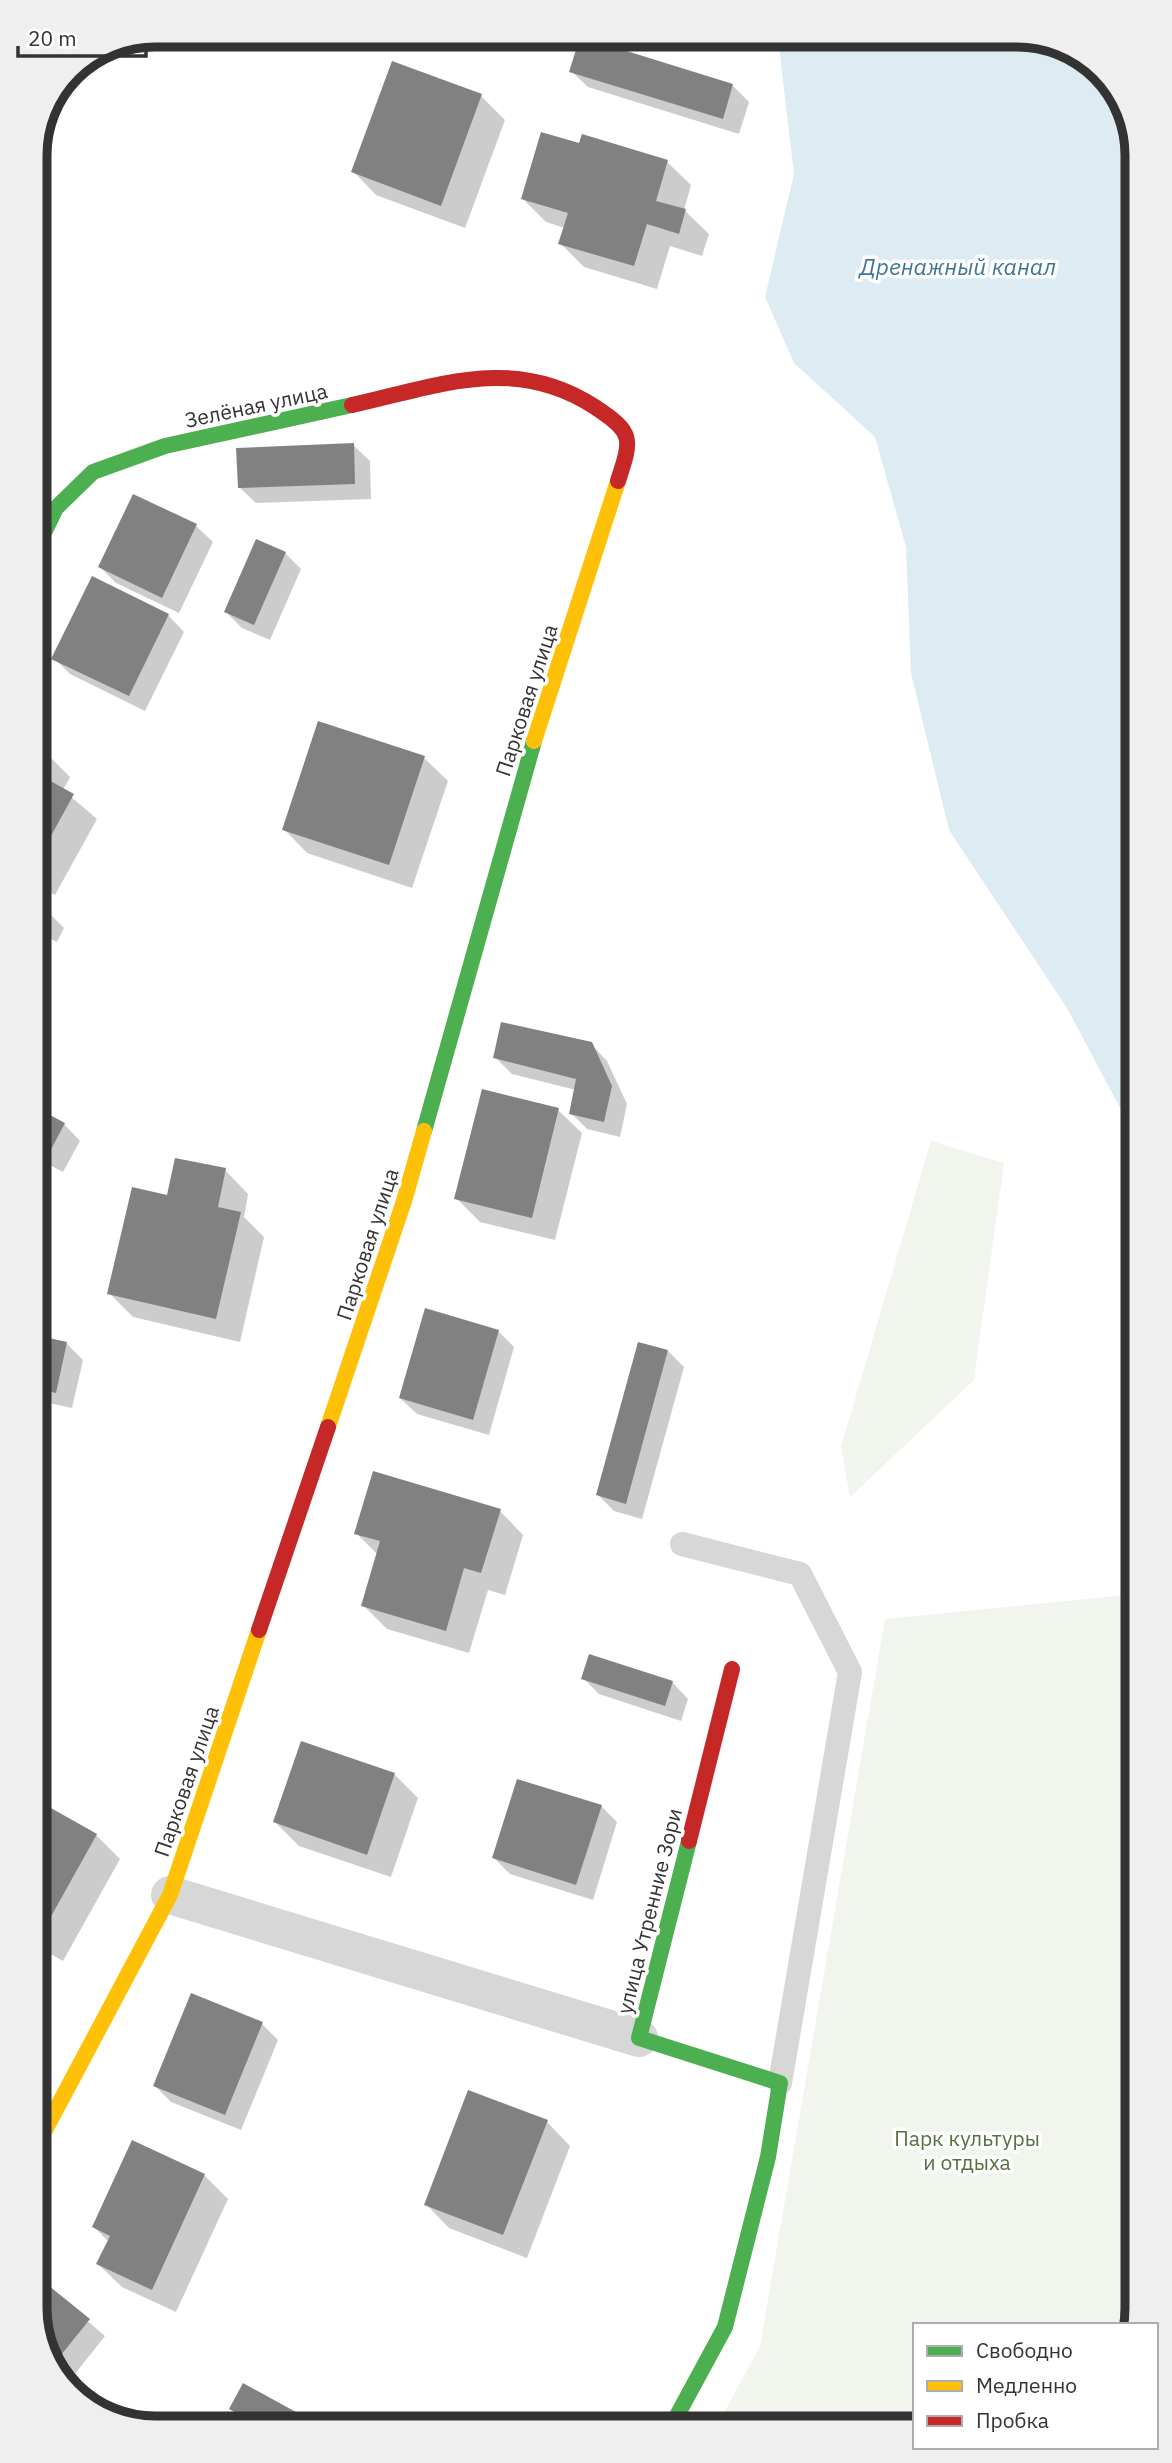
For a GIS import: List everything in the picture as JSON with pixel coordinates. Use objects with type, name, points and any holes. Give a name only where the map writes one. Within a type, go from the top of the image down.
[{"type":"street","name":"Зелёная улица","points":[[47,526],[56,508],[93,472],[165,446],[482,377],[528,378]]},
{"type":"street","name":"Парковая улица","points":[[47,2126],[170,1895],[404,1201],[530,753],[629,446],[621,424],[569,390],[528,378]]},
{"type":"street","name":"улица Утренние Зори","points":[[732,1670],[639,2038],[780,2083]]},
{"type":"street","points":[[170,1895],[639,2038]]},
{"type":"street","points":[[677,2416],[725,2327],[768,2157],[780,2083]]},
{"type":"lane","points":[[682,1544],[800,1574],[850,1672],[780,2083]]},
{"type":"green space","points":[[931,1141],[1004,1163],[974,1380],[850,1497],[841,1447]]},
{"type":"green space","name":"Парк культуры и отдыха","points":[[1125,1595],[1124,2322],[913,2323],[913,2416],[722,2416],[760,2346],[885,1619]]},
{"type":"water","name":"Дренажный канал","points":[[779,47],[1038,49],[1065,58],[1088,74],[1102,89],[1117,114],[1125,155],[1125,1117],[1067,1008],[949,830],[911,673],[906,547],[875,437],[794,363],[765,297],[794,174]]},
{"type":"building","points":[[577,47],[614,47],[733,84],[723,119],[569,72]]},
{"type":"building","points":[[392,61],[482,94],[441,206],[351,172]]},
{"type":"building","points":[[541,132],[579,143],[582,134],[668,160],[656,201],[686,209],[679,234],[647,224],[634,266],[558,244],[568,213],[521,199]]},
{"type":"building","points":[[354,443],[355,484],[238,488],[236,448]]},
{"type":"building","points":[[133,494],[197,524],[162,598],[98,567]]},
{"type":"building","points":[[256,539],[286,552],[254,625],[224,612]]},
{"type":"building","points":[[92,576],[169,614],[129,696],[51,659]]},
{"type":"building","points":[[318,721],[425,756],[389,865],[282,830]]},
{"type":"building","points":[[47,779],[74,794],[47,843]]},
{"type":"building","points":[[501,1022],[592,1042],[612,1086],[604,1122],[569,1114],[576,1079],[493,1058]]},
{"type":"building","points":[[482,1089],[559,1108],[532,1218],[454,1199]]},
{"type":"building","points":[[47,1113],[65,1123],[47,1157]]},
{"type":"building","points":[[175,1158],[226,1168],[218,1207],[241,1212],[216,1319],[107,1294],[132,1187],[167,1195]]},
{"type":"building","points":[[425,1308],[499,1330],[473,1420],[399,1398]]},
{"type":"building","points":[[47,1338],[67,1342],[56,1393],[47,1391]]},
{"type":"building","points":[[638,1342],[668,1350],[626,1504],[596,1495]]},
{"type":"building","points":[[373,1471],[501,1509],[481,1573],[464,1568],[446,1631],[361,1606],[380,1541],[354,1534]]},
{"type":"building","points":[[589,1654],[673,1681],[665,1706],[581,1679]]},
{"type":"building","points":[[301,1741],[395,1773],[367,1855],[273,1822]]},
{"type":"building","points":[[517,1779],[602,1805],[576,1885],[492,1858]]},
{"type":"building","points":[[47,1806],[97,1834],[47,1924]]},
{"type":"building","points":[[191,1993],[263,2022],[225,2115],[153,2086]]},
{"type":"building","points":[[468,2090],[548,2120],[503,2235],[424,2205]]},
{"type":"building","points":[[132,2140],[205,2174],[152,2290],[96,2264],[110,2236],[92,2227]]},
{"type":"building","points":[[47,2284],[90,2319],[59,2357],[49,2329]]},
{"type":"building","points":[[243,2383],[303,2416],[242,2416],[229,2409]]},
{"type":"traffic: fast","points":[[47,526],[56,508],[93,472],[165,446],[352,405]]},
{"type":"traffic: fast","points":[[424,1131],[534,741]]},
{"type":"traffic: fast","points":[[677,2416],[725,2327],[768,2157],[780,2083],[639,2038],[689,1841]]},
{"type":"traffic: slow","points":[[534,741],[618,481]]},
{"type":"traffic: slow","points":[[328,1427],[404,1201],[424,1131]]},
{"type":"traffic: slow","points":[[47,2126],[170,1895],[259,1630]]},
{"type":"traffic: jam","points":[[352,405],[445,383],[475,379],[505,378],[535,382],[565,391],[617,423],[623,431],[627,446],[618,481]]},
{"type":"traffic: jam","points":[[259,1630],[328,1427]]},
{"type":"traffic: jam","points":[[689,1841],[732,1669]]}]
